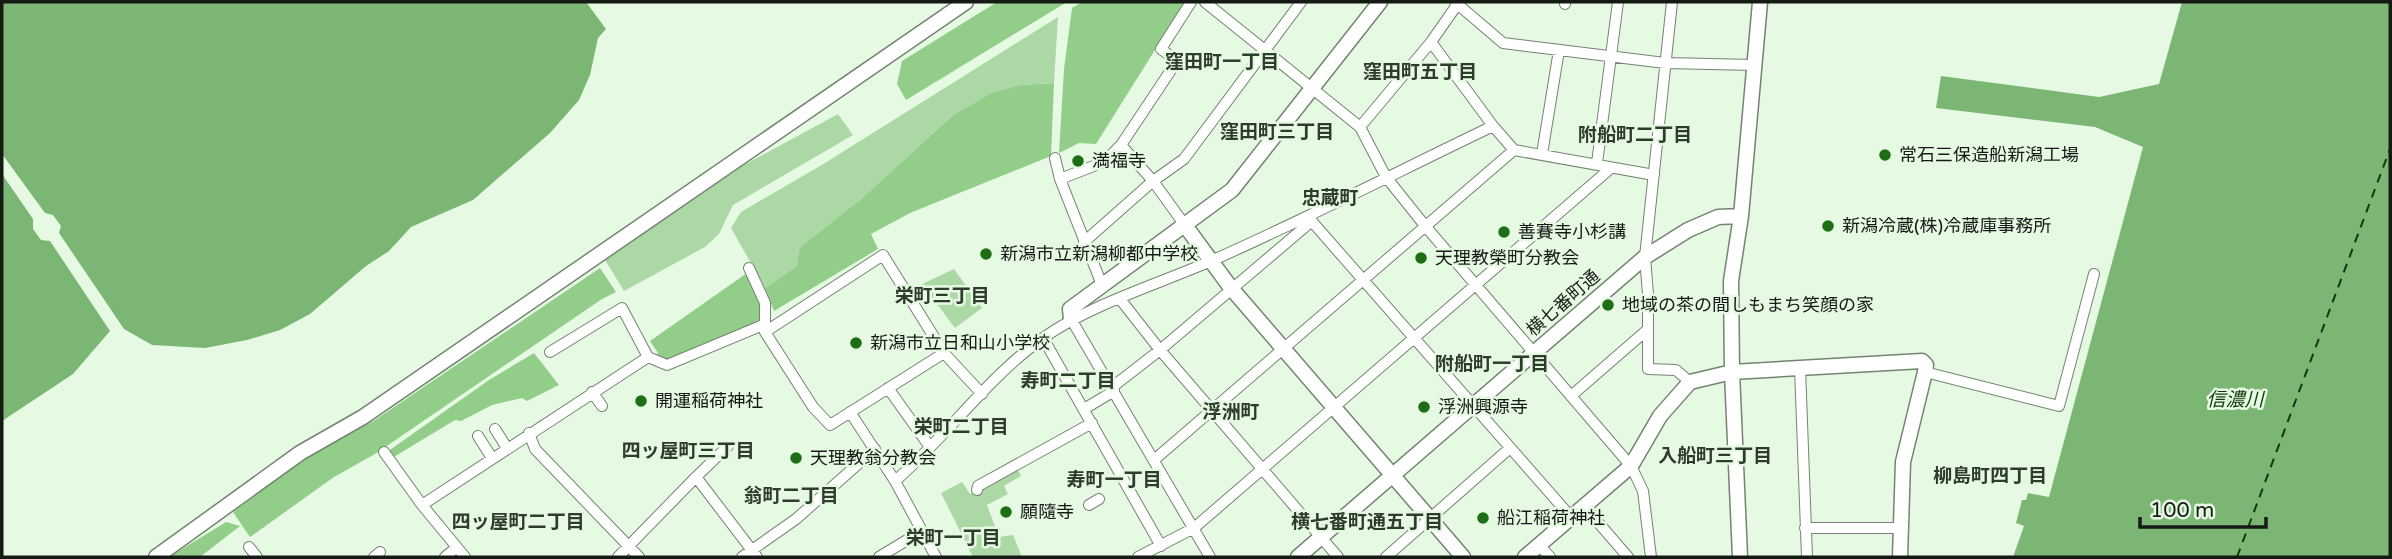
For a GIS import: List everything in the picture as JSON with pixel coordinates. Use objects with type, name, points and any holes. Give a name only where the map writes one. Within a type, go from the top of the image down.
[{"type":"street","points":[[156,557],[300,453],[363,417],[967,2]]},
{"type":"street","points":[[1060,178],[1104,162],[1121,145],[1177,61],[1161,50],[1191,2]]},
{"type":"street","points":[[1205,2],[1360,127],[1386,177],[1631,466],[1643,491],[1651,557]]},
{"type":"street","points":[[1084,242],[1153,181],[1184,159],[1301,2]]},
{"type":"street","points":[[1210,557],[1071,319],[1070,309],[1233,190],[1380,2]]},
{"type":"street","points":[[1360,127],[1431,42],[1457,2],[1503,43],[1665,62],[1755,65]]},
{"type":"street","points":[[1597,163],[1618,2]]},
{"type":"street","points":[[1672,2],[1645,257],[1648,294],[1647,369],[1676,370],[1690,382]]},
{"type":"street","points":[[1740,557],[1731,281],[1741,216],[1760,2]]},
{"type":"street","points":[[1431,42],[1514,150],[1654,175]]},
{"type":"street","points":[[1542,154],[1559,50]]},
{"type":"street","points":[[895,481],[1026,351],[1071,319],[1310,219],[1386,177],[1493,126]]},
{"type":"street","points":[[1121,145],[1153,181],[1231,288],[1391,477],[1463,557]]},
{"type":"street","points":[[1154,460],[1514,150]]},
{"type":"street","points":[[1055,158],[1060,178],[1102,285]]},
{"type":"street","points":[[1138,557],[1194,528],[1611,168]]},
{"type":"street","name":"横七番町通","points":[[1298,557],[1645,257],[1688,230],[1718,217],[1741,216]]},
{"type":"street","points":[[1310,219],[1572,517]]},
{"type":"street","points":[[1084,409],[1160,351],[1310,219]]},
{"type":"street","points":[[550,352],[622,308],[648,357],[667,365],[764,328],[883,255],[944,353],[982,394]]},
{"type":"street","points":[[749,268],[765,303],[764,328],[813,407],[830,425],[944,353]]},
{"type":"street","points":[[1925,372],[2059,406],[2094,274]]},
{"type":"street","points":[[1120,299],[1160,351],[1338,557]]},
{"type":"street","points":[[1571,396],[1647,330]]},
{"type":"street","points":[[1043,338],[1161,546]]},
{"type":"street","points":[[422,505],[648,357]]},
{"type":"street","points":[[1525,557],[1631,466],[1660,416],[1690,382],[1732,372],[1922,361],[1926,365],[1925,372],[1903,462],[1900,557]]},
{"type":"street","points":[[1800,368],[1807,557]]},
{"type":"street","points":[[888,388],[930,447]]},
{"type":"street","points":[[592,392],[602,406]]},
{"type":"street","points":[[850,412],[895,481],[936,557]]},
{"type":"street","points":[[977,490],[978,486],[1092,423]]},
{"type":"street","points":[[495,429],[507,448]]},
{"type":"street","points":[[529,433],[535,449],[639,557]]},
{"type":"street","points":[[478,436],[492,458]]},
{"type":"street","points":[[618,557],[728,446]]},
{"type":"street","points":[[1386,557],[1510,448]]},
{"type":"street","points":[[742,557],[755,554],[875,449]]},
{"type":"street","points":[[384,452],[422,505],[465,557]]},
{"type":"street","points":[[696,477],[755,554]]},
{"type":"street","points":[[1089,505],[1099,499]]},
{"type":"street","points":[[1584,506],[1628,557]]},
{"type":"street","points":[[1805,528],[1901,528]]},
{"type":"street","points":[[879,557],[922,531]]},
{"type":"street","points":[[1539,545],[1550,557]]},
{"type":"street","points":[[249,547],[257,557]]},
{"type":"street","points":[[445,557],[456,548]]},
{"type":"shaded area","points":[[997,2],[1067,2],[906,100],[897,84],[902,61]]},
{"type":"shaded area","points":[[1082,2],[1185,2],[1096,144],[1079,143],[1059,153],[1064,69],[1072,8]]},
{"type":"shaded area","points":[[1058,17],[1054,83],[1021,85],[951,117],[859,201],[797,266],[765,288],[731,228],[741,212],[825,163]]},
{"type":"shaded area","points":[[1054,83],[1051,156],[910,213],[871,234],[878,249],[774,311],[765,288],[797,266],[800,248],[859,201],[951,117],[992,93],[1021,85]]},
{"type":"shaded area","points":[[838,114],[853,135],[733,205],[719,234],[705,247],[624,291],[605,260],[742,166]]},
{"type":"shaded area","points":[[600,268],[616,292],[375,454],[334,477],[250,537],[233,512],[307,457],[375,420]]},
{"type":"shaded area","points":[[954,269],[982,308],[955,328],[922,284]]},
{"type":"shaded area","points":[[747,273],[762,303],[759,322],[668,361],[655,356],[658,353],[650,341]]},
{"type":"shaded area","points":[[534,353],[559,385],[527,401],[522,398],[492,405],[461,421],[455,420],[392,458],[387,452],[489,380]]},
{"type":"shaded area","points":[[1017,468],[1021,476],[1004,486],[1008,494],[987,505],[999,537],[1013,535],[1022,557],[973,557],[941,493],[962,482],[970,494]]},
{"type":"shaded area","points":[[226,522],[240,526],[200,557],[169,557]]},
{"type":"water","points":[[2,2],[586,2],[606,29],[598,38],[590,75],[579,100],[550,133],[473,200],[411,227],[389,251],[366,266],[310,314],[280,330],[205,348],[152,345],[124,329],[59,233],[61,226],[53,215],[45,213],[2,154]]},
{"type":"water","name":"信濃川","points":[[2182,2],[2390,2],[2390,557],[2013,557],[2024,526],[2016,523],[2022,500],[2026,500],[2028,493],[2049,497],[2143,147],[2095,127],[1936,108],[1941,76],[2099,97],[2159,84]]},
{"type":"water","points":[[2,174],[33,219],[33,229],[41,240],[50,241],[110,331],[73,374],[2,421]]},
{"type":"ferry route","points":[[2237,557],[2390,149]]},
{"type":"place","name":"常石三保造船新潟工場","points":[[1885,155]]},
{"type":"place","name":"満福寺","points":[[1078,161]]},
{"type":"place","name":"新潟冷蔵(株)冷蔵庫事務所","points":[[1828,226]]},
{"type":"place","name":"善賽寺小杉講","points":[[1504,232]]},
{"type":"place","name":"新潟市立新潟柳都中学校","points":[[986,254]]},
{"type":"place","name":"天理教榮町分教会","points":[[1421,258]]},
{"type":"place","name":"地域の茶の間しもまち笑顔の家","points":[[1608,305]]},
{"type":"place","name":"新潟市立日和山小学校","points":[[856,343]]},
{"type":"place","name":"開運稲荷神社","points":[[641,401]]},
{"type":"place","name":"浮洲興源寺","points":[[1424,407]]},
{"type":"place","name":"天理教翁分教会","points":[[796,458]]},
{"type":"place","name":"願隨寺","points":[[1006,512]]},
{"type":"place","name":"船江稲荷神社","points":[[1483,518]]},
{"type":"district","name":"窪田町一丁目","points":[[1222,61]]},
{"type":"district","name":"窪田町五丁目","points":[[1420,71]]},
{"type":"district","name":"窪田町三丁目","points":[[1277,131]]},
{"type":"district","name":"附船町二丁目","points":[[1635,134]]},
{"type":"district","name":"忠蔵町","points":[[1330,197]]},
{"type":"district","name":"栄町三丁目","points":[[942,295]]},
{"type":"district","name":"附船町一丁目","points":[[1492,363]]},
{"type":"district","name":"寿町二丁目","points":[[1068,380]]},
{"type":"district","name":"浮洲町","points":[[1231,411]]},
{"type":"district","name":"栄町二丁目","points":[[961,426]]},
{"type":"district","name":"四ッ屋町三丁目","points":[[688,450]]},
{"type":"district","name":"入船町三丁目","points":[[1715,455]]},
{"type":"district","name":"柳島町四丁目","points":[[1990,475]]},
{"type":"district","name":"寿町一丁目","points":[[1114,479]]},
{"type":"district","name":"翁町二丁目","points":[[791,495]]},
{"type":"district","name":"四ッ屋町二丁目","points":[[518,521]]},
{"type":"district","name":"横七番町通五丁目","points":[[1367,521]]},
{"type":"district","name":"栄町一丁目","points":[[953,537]]}]
